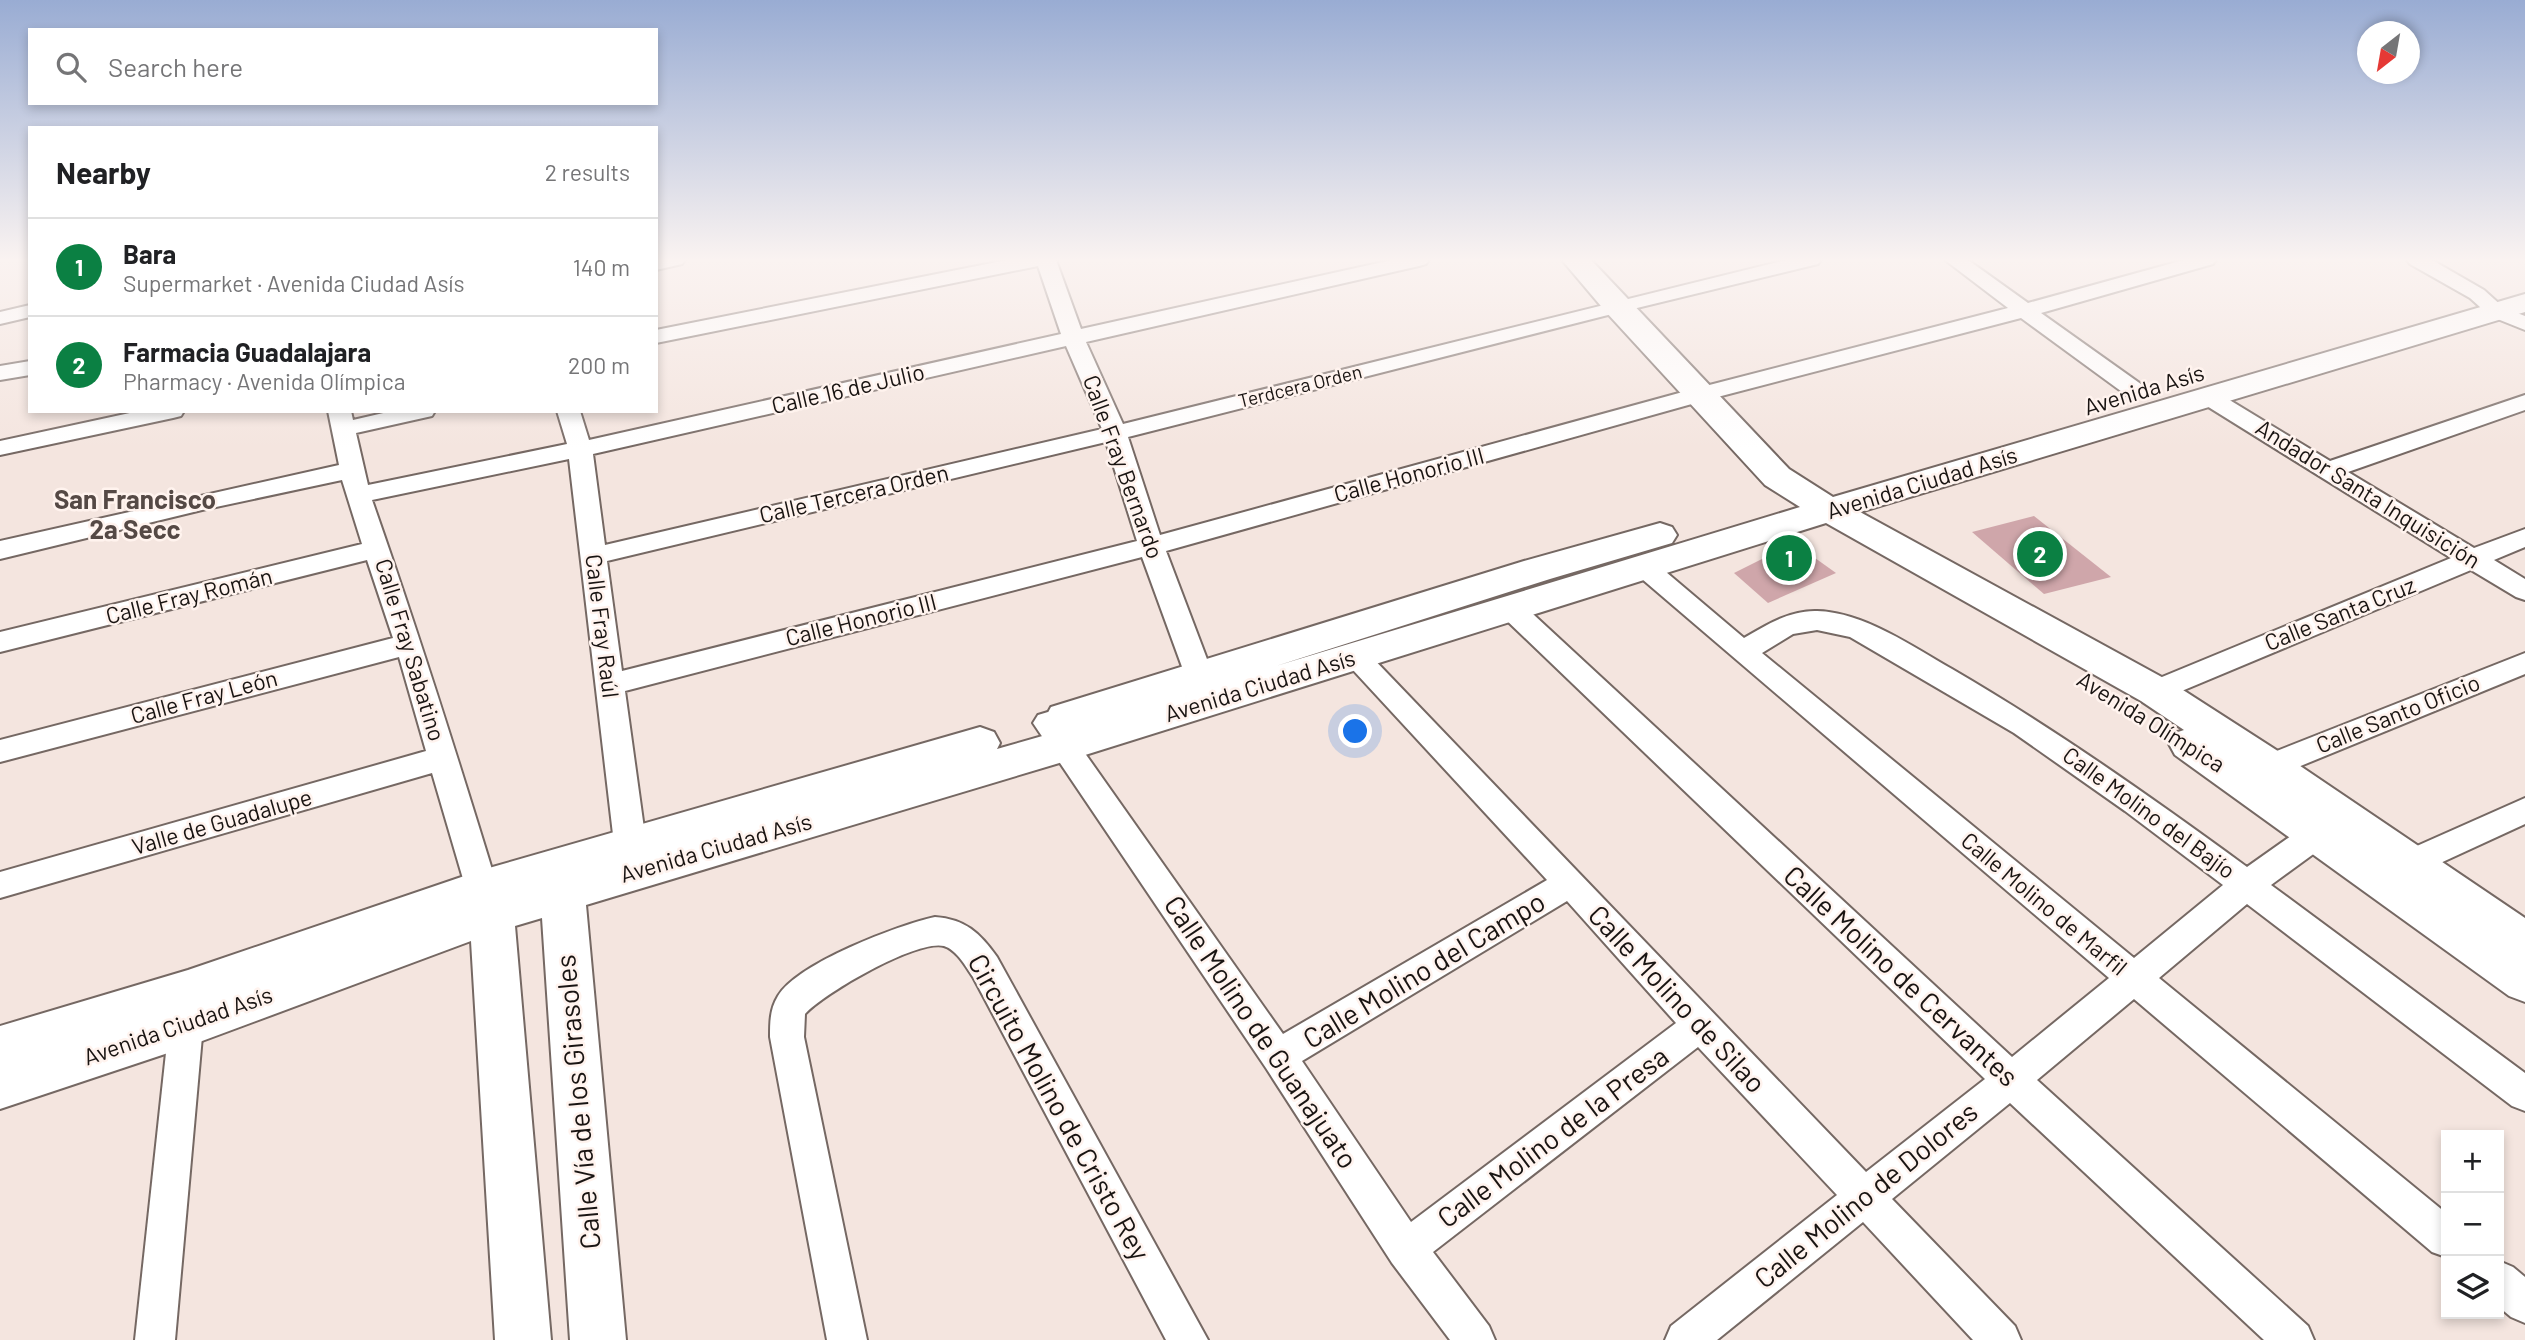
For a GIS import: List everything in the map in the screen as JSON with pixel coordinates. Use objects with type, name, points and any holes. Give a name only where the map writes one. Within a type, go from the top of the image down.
[{"type":"street","points":[[658,337],[728,323]]},
{"type":"street","name":"Calle Fray Bernardo","points":[[1068,323],[1115,433],[1151,546],[1199,675]]},
{"type":"street","name":"Calle 16 de Julio","points":[[0,550],[202,502],[356,483],[580,449],[1146,323]]},
{"type":"street","name":"Terdcera Orden","points":[[1115,433],[1551,323]]},
{"type":"street","name":"Avenida Olímpica","points":[[1631,323],[1799,500],[2176,735],[2330,825],[2412,862],[2523,939]]},
{"type":"street","name":"Calle Honorio III","points":[[610,684],[1151,546],[1698,395],[1978,323]]},
{"type":"street","points":[[2044,323],[2137,392]]},
{"type":"street","name":"Avenida Asís","points":[[1799,500],[2137,392],[2442,323]]},
{"type":"street","name":"Avenida Ciudad Asís","points":[[0,1048],[487,901],[1057,734],[1199,675],[1537,570],[1799,500],[2210,398],[2458,323]]},
{"type":"street","points":[[0,373],[28,368]]},
{"type":"street","name":"Andador Santa Inquisición","points":[[2210,398],[2525,591]]},
{"type":"street","points":[[2329,470],[2525,402]]},
{"type":"street","points":[[0,448],[164,413]]},
{"type":"street","points":[[341,420],[406,413]]},
{"type":"street","name":"Calle Fray Raúl","points":[[569,413],[580,449],[630,843]]},
{"type":"street","name":"Calle Fray Sabatino","points":[[341,420],[356,483],[409,644],[487,901]]},
{"type":"street","name":"Calle Tercera Orden","points":[[593,556],[1115,433]]},
{"type":"street","name":"Avenida Olímpica","points":[[1799,500],[2155,691],[2270,766],[2330,825],[2525,981]]},
{"type":"street","name":"Avenida Ciudad Asís","points":[[562,879],[630,843],[1355,657],[1644,567],[1799,500]]},
{"type":"street","name":"Calle Santa Cruz","points":[[2155,691],[2525,537]]},
{"type":"street","name":"Calle Fray Román","points":[[0,642],[378,549]]},
{"type":"street","name":"Calle Molino de Marfil","points":[[1644,567],[1742,652],[2441,1234]]},
{"type":"street","name":"Calle Molino de Cervantes","points":[[1511,609],[2011,1080],[2294,1340]]},
{"type":"street","name":"Calle Molino del Bajío","points":[[1742,652],[1797,622],[1817,620],[1857,629],[2024,725],[2248,884],[2525,1094]]},
{"type":"street","name":"Calle Fray León","points":[[0,751],[409,644]]},
{"type":"street","name":"Calle Molino de Silao","points":[[1355,657],[1570,883],[1700,1026],[2001,1340]]},
{"type":"street","name":"Calle Santo Oficio","points":[[2270,766],[2525,663]]},
{"type":"street","name":"Calle Molino de Guanajuato","points":[[1057,734],[1278,1056],[1406,1249],[1475,1340]]},
{"type":"street","name":"Valle de Guadalupe","points":[[0,885],[444,758]]},
{"type":"street","points":[[2412,862],[2525,810]]},
{"type":"street","name":"Calle Molino de Dolores","points":[[1685,1340],[1863,1195],[2011,1080],[2248,884],[2330,825]]},
{"type":"street","name":"Calle Vía de los Girasoles","points":[[562,879],[598,1340]]},
{"type":"street","name":"Calle Molino del Campo","points":[[1278,1056],[1570,883]]},
{"type":"street","points":[[487,901],[523,1340]]},
{"type":"street","name":"Avenida Ciudad Asís","points":[[0,1086],[186,1025],[487,901]]},
{"type":"street","name":"Circuito Molino de Cristo Rey","points":[[847,1340],[787,1037],[787,1017],[791,1004],[821,979],[907,939],[936,931],[953,934],[969,944],[985,967],[1188,1340]]},
{"type":"street","points":[[155,1340],[186,1025]]},
{"type":"street","name":"Calle Molino de la Presa","points":[[1406,1249],[1700,1026]]},
{"type":"street","points":[[2504,1286],[2525,1303]]},
{"type":"building","points":[[2034,516],[2111,577],[2044,594],[1972,532]]},
{"type":"building","points":[[1794,543],[1836,573],[1768,603],[1734,573]]},
{"type":"place","name":"Farmacia Guadalajara","points":[[2040,554]]},
{"type":"place","name":"Bara","points":[[1789,558]]},
{"type":"district","name":"San Francisco 2a Secc","points":[[135,515]]}]
